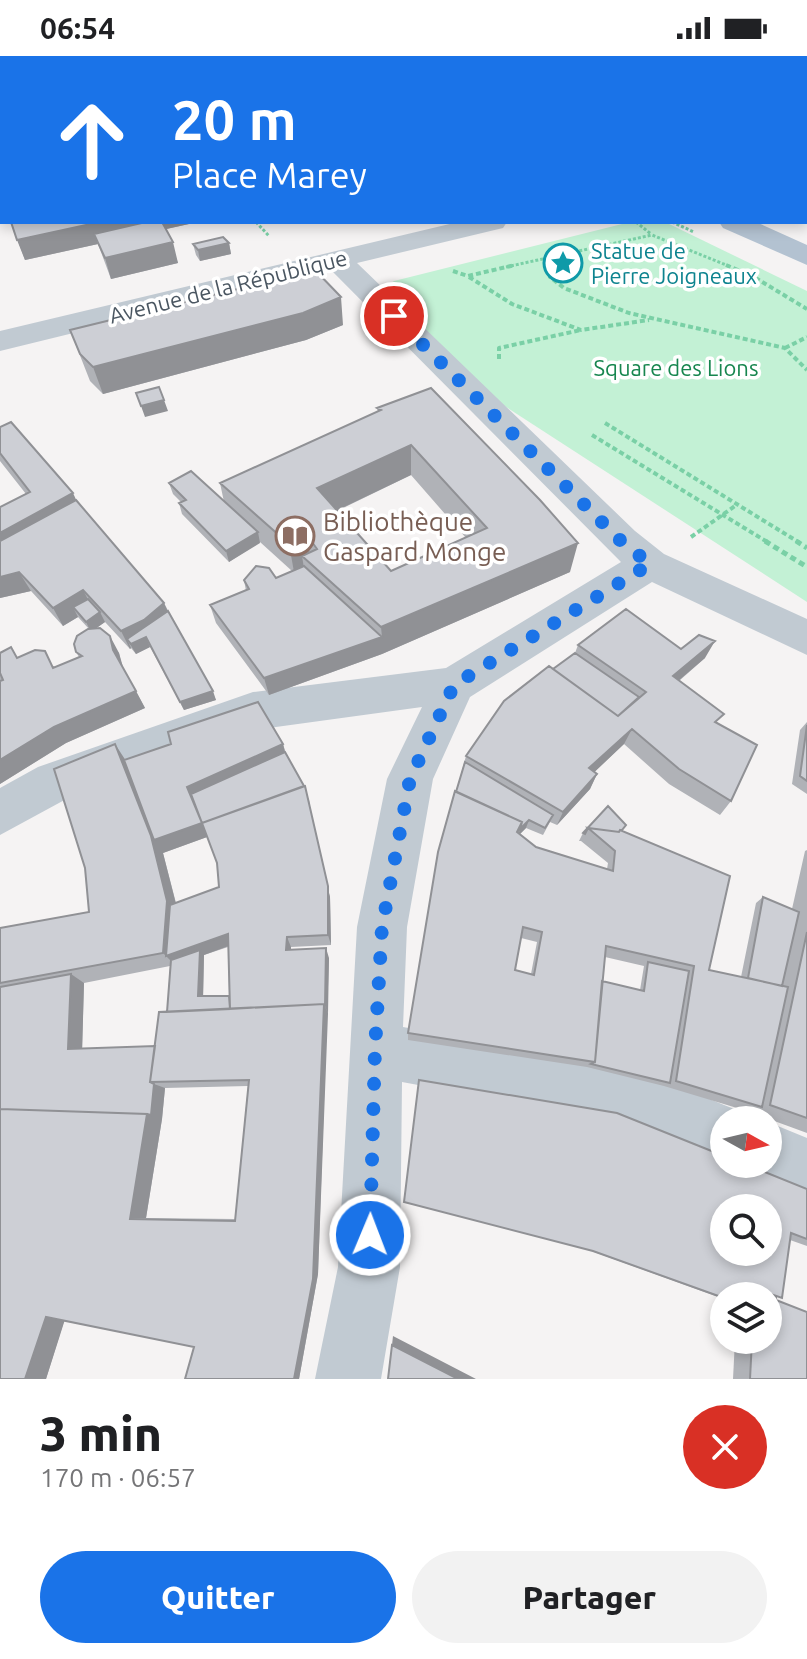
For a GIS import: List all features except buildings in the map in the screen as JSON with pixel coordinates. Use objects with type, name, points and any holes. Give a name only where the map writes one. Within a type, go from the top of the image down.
[{"type":"main road","points":[[737,224],[807,256]]},
{"type":"street","name":"Avenue de la République","points":[[0,341],[461,227]]},
{"type":"street","points":[[336,259],[621,541],[650,564],[807,638]]},
{"type":"street","points":[[0,813],[54,782],[253,711],[454,685],[650,564]]},
{"type":"street","points":[[348,1379],[369,1267],[382,927],[410,779],[454,685]]},
{"type":"street","points":[[375,1049],[635,1097],[710,1127]]},
{"type":"street","points":[[782,1157],[807,1167]]},
{"type":"path","points":[[638,224],[652,235],[754,277],[807,309]]},
{"type":"path","points":[[468,276],[652,235]]},
{"type":"path","points":[[550,257],[550,277],[564,288],[595,302],[653,319],[785,348],[807,370]]},
{"type":"path","points":[[445,268],[468,276],[512,304],[581,330]]},
{"type":"path","points":[[499,363],[499,348],[581,330],[653,319]]},
{"type":"path","points":[[785,348],[807,337]]},
{"type":"path","points":[[605,423],[807,548]]},
{"type":"path","points":[[592,435],[807,567]]},
{"type":"green space","name":"Square des Lions","points":[[622,224],[669,224],[807,291],[807,602],[497,401],[387,291],[386,287],[394,281]]},
{"type":"place","name":"Statue de Pierre Joigneaux","points":[[563,263]]},
{"type":"place","name":"Bibliothèque Gaspard Monge","points":[[295,536]]},
{"type":"route","points":[[370,1235],[382,927],[410,779],[454,685],[650,564],[621,541],[394,316]]}]
